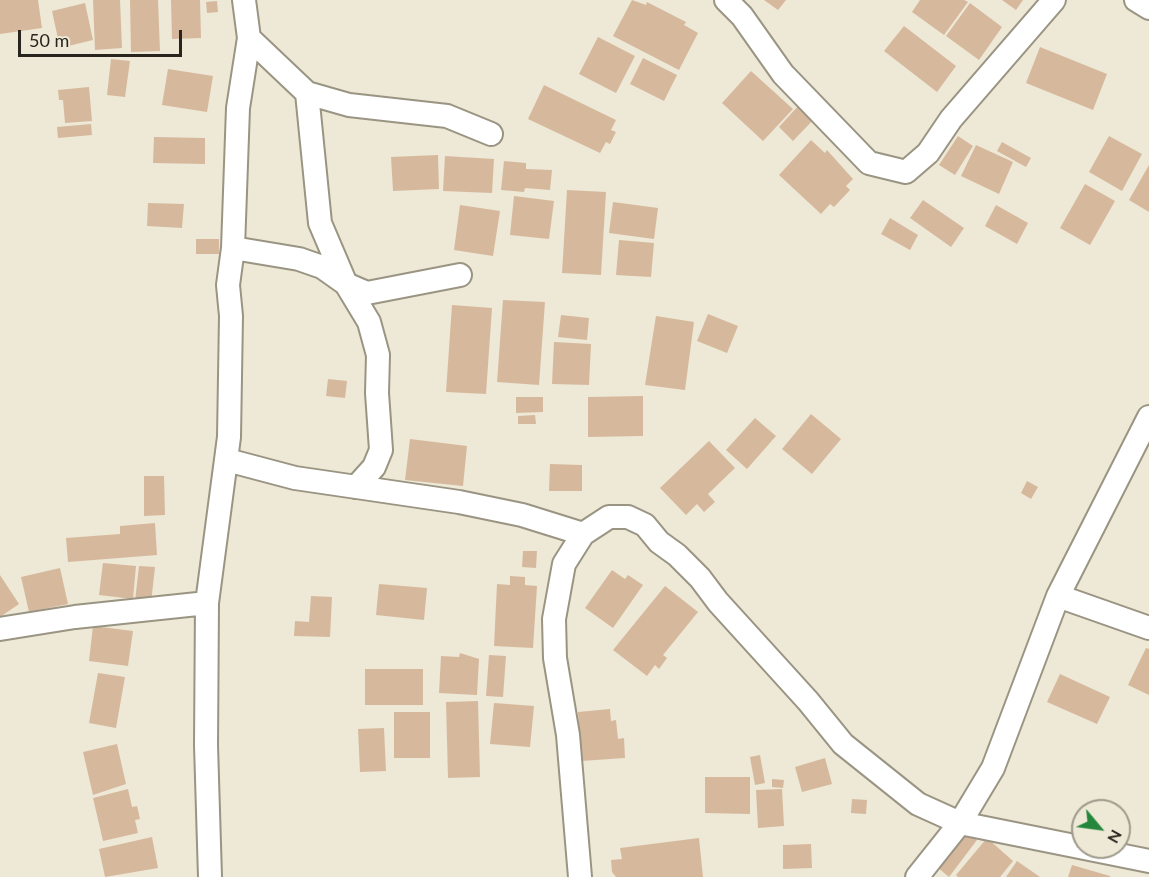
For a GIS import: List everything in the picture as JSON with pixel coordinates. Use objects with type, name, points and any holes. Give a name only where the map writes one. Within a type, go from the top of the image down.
[{"type":"street","points":[[210,877],[206,745],[207,603],[227,460],[231,325],[228,285],[233,248],[238,108],[249,38],[244,0]]},
{"type":"street","points":[[726,0],[742,16],[783,74],[869,163],[906,172],[928,153],[951,118],[1054,0]]},
{"type":"street","points":[[1136,0],[1149,8]]},
{"type":"street","points":[[249,38],[307,93],[349,105],[447,116],[492,134]]},
{"type":"street","points":[[307,93],[320,223],[346,284],[369,322],[378,355],[377,393],[381,450],[374,467],[356,487]]},
{"type":"street","points":[[233,248],[299,259],[321,267],[346,284],[367,293],[460,275]]},
{"type":"street","points":[[917,877],[960,823],[993,768],[1058,596],[1149,417]]},
{"type":"street","points":[[227,460],[295,478],[522,515],[583,534]]},
{"type":"street","points":[[580,877],[568,735],[557,668],[554,619],[564,564],[583,534],[609,517],[628,517],[645,525],[659,542],[700,578],[718,602],[808,701],[843,744],[918,804],[960,823],[1149,861]]},
{"type":"street","points":[[1058,596],[1149,628]]},
{"type":"street","points":[[0,629],[75,617],[207,603]]},
{"type":"building","points":[[0,0],[38,0],[42,28],[0,34]]},
{"type":"building","points":[[93,0],[120,0],[122,48],[95,50]]},
{"type":"building","points":[[130,0],[158,0],[160,51],[131,52]]},
{"type":"building","points":[[171,0],[200,0],[201,38],[172,39]]},
{"type":"building","points":[[632,0],[646,5],[647,2],[686,22],[684,25],[698,33],[679,70],[613,36]]},
{"type":"building","points":[[764,0],[786,0],[778,10]]},
{"type":"building","points":[[920,0],[964,0],[968,2],[944,35],[912,12]]},
{"type":"building","points":[[1002,0],[1023,0],[1016,10]]},
{"type":"building","points":[[217,1],[218,12],[207,13],[206,2]]},
{"type":"building","points":[[85,3],[93,40],[60,48],[52,11]]},
{"type":"building","points":[[970,3],[1002,27],[979,60],[946,36]]},
{"type":"building","points":[[904,26],[956,66],[937,92],[884,51]]},
{"type":"building","points":[[598,37],[635,56],[616,93],[579,74]]},
{"type":"building","points":[[1040,47],[1107,74],[1093,110],[1026,83]]},
{"type":"building","points":[[643,58],[677,75],[664,101],[630,84]]},
{"type":"building","points":[[111,59],[130,61],[125,97],[107,95]]},
{"type":"building","points":[[168,69],[213,76],[207,112],[162,105]]},
{"type":"building","points":[[751,71],[793,109],[763,141],[722,103]]},
{"type":"building","points":[[544,85],[616,120],[611,130],[616,132],[610,144],[606,142],[600,153],[528,119]]},
{"type":"building","points":[[89,87],[92,121],[65,123],[63,100],[59,100],[58,90]]},
{"type":"building","points":[[799,105],[814,119],[793,141],[779,127]]},
{"type":"building","points":[[91,124],[92,135],[58,138],[57,127]]},
{"type":"building","points":[[958,136],[973,146],[955,175],[939,165]]},
{"type":"building","points":[[1109,136],[1142,154],[1122,191],[1089,172]]},
{"type":"building","points":[[154,137],[205,138],[205,164],[153,163]]},
{"type":"building","points":[[811,140],[825,153],[827,150],[853,179],[846,186],[850,190],[834,207],[830,204],[821,214],[779,175]]},
{"type":"building","points":[[1002,142],[1031,158],[1026,167],[997,151]]},
{"type":"building","points":[[976,145],[1013,162],[999,194],[961,176]]},
{"type":"building","points":[[438,155],[439,189],[393,191],[391,157]]},
{"type":"building","points":[[445,156],[494,159],[492,193],[443,191]]},
{"type":"building","points":[[504,161],[526,163],[526,169],[552,170],[550,190],[525,188],[524,192],[501,190]]},
{"type":"building","points":[[1149,165],[1149,212],[1129,200]]},
{"type":"building","points":[[1085,184],[1115,201],[1090,245],[1060,228]]},
{"type":"building","points":[[567,190],[606,192],[601,275],[562,273]]},
{"type":"building","points":[[514,196],[554,201],[549,239],[510,235]]},
{"type":"building","points":[[923,200],[964,228],[951,247],[910,218]]},
{"type":"building","points":[[613,202],[658,208],[654,239],[609,233]]},
{"type":"building","points":[[148,203],[184,204],[182,228],[147,226]]},
{"type":"building","points":[[460,205],[500,211],[493,256],[454,250]]},
{"type":"building","points":[[996,205],[1028,223],[1017,244],[985,226]]},
{"type":"building","points":[[890,218],[918,235],[910,250],[881,234]]},
{"type":"building","points":[[196,239],[219,239],[219,254],[196,254]]},
{"type":"building","points":[[619,240],[654,243],[651,277],[616,275]]},
{"type":"building","points":[[503,300],[545,302],[539,385],[497,382]]},
{"type":"building","points":[[452,305],[492,308],[486,394],[446,392]]},
{"type":"building","points":[[708,314],[738,326],[727,353],[697,341]]},
{"type":"building","points":[[561,315],[589,318],[587,340],[558,337]]},
{"type":"building","points":[[656,316],[694,322],[685,390],[645,385]]},
{"type":"building","points":[[554,342],[591,344],[589,385],[552,384]]},
{"type":"building","points":[[328,379],[347,381],[345,398],[326,396]]},
{"type":"building","points":[[643,396],[643,436],[588,437],[588,397]]},
{"type":"building","points":[[516,397],[543,397],[543,412],[516,413]]},
{"type":"building","points":[[811,414],[841,439],[812,474],[782,449]]},
{"type":"building","points":[[535,415],[536,424],[518,424],[518,416]]},
{"type":"building","points":[[755,418],[776,436],[747,469],[726,450]]},
{"type":"building","points":[[410,439],[467,446],[463,486],[405,480]]},
{"type":"building","points":[[709,441],[735,468],[708,494],[715,502],[704,512],[697,504],[686,515],[660,488]]},
{"type":"building","points":[[550,464],[582,465],[582,491],[549,491]]},
{"type":"building","points":[[144,476],[164,476],[165,515],[144,516]]},
{"type":"building","points":[[1027,481],[1038,487],[1031,499],[1021,493]]},
{"type":"building","points":[[155,523],[157,555],[68,562],[66,538],[120,534],[120,526]]},
{"type":"building","points":[[523,551],[537,551],[536,568],[522,567]]},
{"type":"building","points":[[103,563],[136,566],[133,599],[99,595]]},
{"type":"building","points":[[139,566],[155,567],[151,603],[135,601]]},
{"type":"building","points":[[60,568],[68,604],[29,612],[21,577]]},
{"type":"building","points":[[612,570],[625,579],[628,575],[643,585],[613,628],[585,608]]},
{"type":"building","points":[[0,575],[19,604],[0,617]]},
{"type":"building","points":[[510,576],[525,577],[525,585],[537,586],[533,648],[494,646],[497,584],[510,585]]},
{"type":"building","points":[[379,584],[427,588],[424,620],[376,615]]},
{"type":"building","points":[[665,586],[698,612],[663,655],[667,658],[659,669],[655,665],[647,676],[613,650]]},
{"type":"building","points":[[311,596],[332,597],[330,637],[294,636],[295,621],[309,622]]},
{"type":"building","points":[[93,626],[133,631],[128,666],[89,661]]},
{"type":"building","points":[[1146,648],[1149,649],[1149,695],[1128,685]]},
{"type":"building","points":[[460,653],[479,659],[477,695],[439,693],[441,656],[459,657]]},
{"type":"building","points":[[489,655],[506,656],[503,697],[486,696]]},
{"type":"building","points":[[365,669],[423,669],[423,705],[365,705]]},
{"type":"building","points":[[98,673],[125,677],[116,728],[89,723]]},
{"type":"building","points":[[1060,674],[1110,697],[1097,724],[1047,702]]},
{"type":"building","points":[[478,701],[480,777],[448,778],[446,702]]},
{"type":"building","points":[[494,703],[534,706],[530,747],[490,744]]},
{"type":"building","points":[[610,709],[611,721],[616,720],[618,739],[624,738],[625,758],[581,761],[578,712]]},
{"type":"building","points":[[394,712],[430,712],[430,758],[394,758]]},
{"type":"building","points":[[384,728],[386,771],[360,772],[358,729]]},
{"type":"building","points":[[117,744],[126,784],[93,795],[83,752]]},
{"type":"building","points":[[760,755],[765,783],[755,785],[750,757]]},
{"type":"building","points":[[825,758],[832,784],[802,792],[795,767]]},
{"type":"building","points":[[705,777],[750,777],[750,814],[705,813]]},
{"type":"building","points":[[772,779],[784,780],[783,788],[772,787]]},
{"type":"building","points":[[128,789],[132,807],[137,806],[140,819],[135,820],[138,833],[103,841],[93,798]]},
{"type":"building","points":[[782,789],[784,826],[758,828],[756,790]]},
{"type":"building","points":[[852,799],[867,800],[866,814],[851,813]]},
{"type":"building","points":[[966,831],[977,840],[949,877],[937,867]]},
{"type":"building","points":[[152,837],[158,868],[105,877],[99,849]]},
{"type":"building","points":[[699,838],[703,877],[616,877],[612,872],[611,860],[622,859],[620,848]]},
{"type":"building","points":[[987,838],[1013,861],[1000,877],[958,877],[956,875]]},
{"type":"building","points":[[811,844],[812,868],[783,869],[783,845]]},
{"type":"building","points":[[1017,861],[1040,877],[1006,877]]},
{"type":"building","points":[[1072,865],[1110,876],[1110,877],[1068,877]]}]
